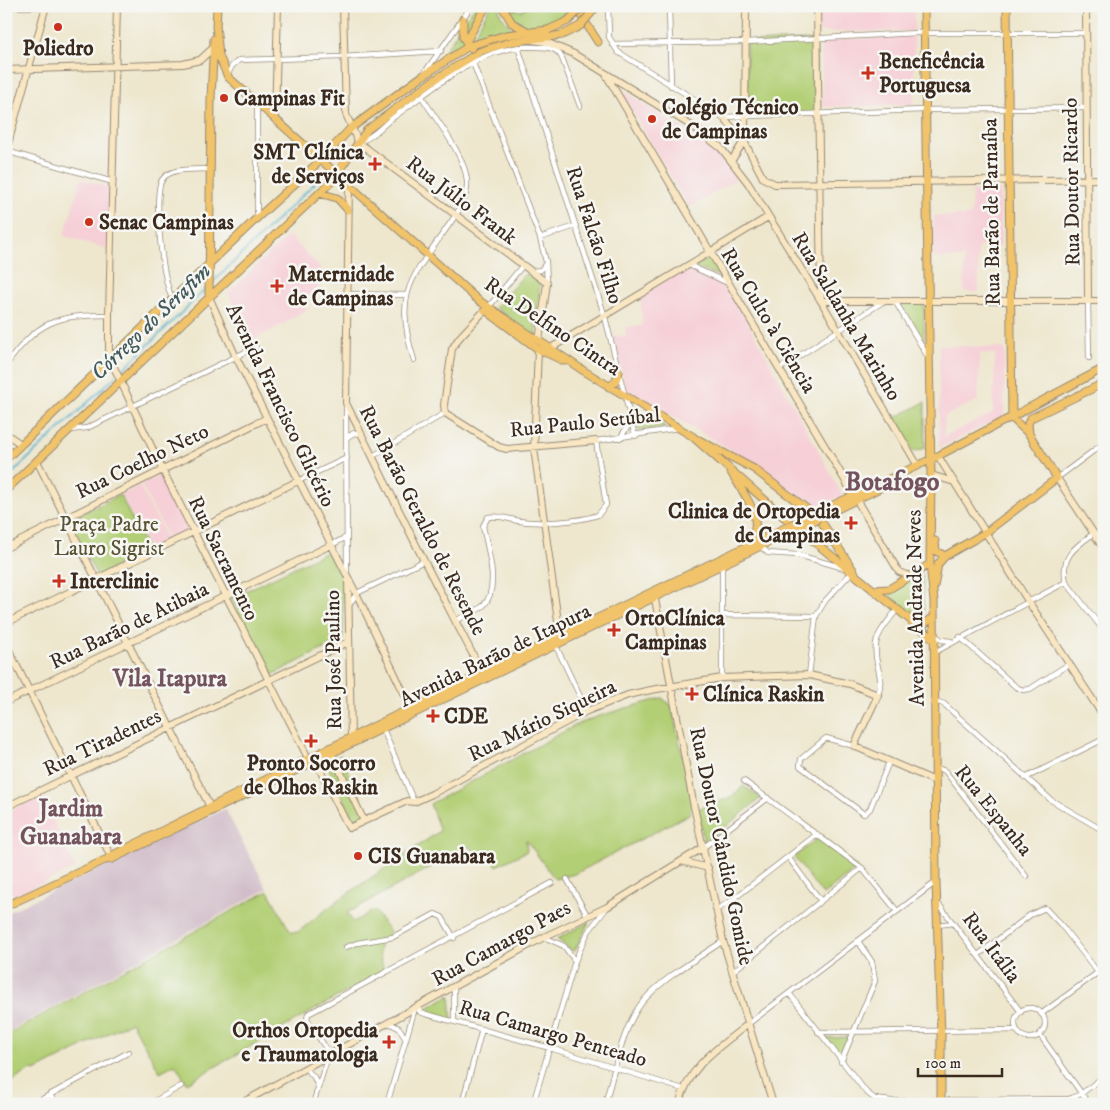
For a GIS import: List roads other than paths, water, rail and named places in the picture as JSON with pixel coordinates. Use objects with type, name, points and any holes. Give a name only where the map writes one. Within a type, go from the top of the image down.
[{"type":"main road","name":"Avenida Francisco Glicério","points":[[209,293],[213,48],[217,6]]},
{"type":"main road","points":[[467,44],[486,6]]},
{"type":"main road","points":[[502,6],[512,23],[529,32]]},
{"type":"main road","points":[[575,6],[598,42]]},
{"type":"main road","points":[[6,459],[111,361],[172,300],[208,270],[257,218],[321,160],[351,128],[467,44],[494,37],[548,30],[568,21],[583,6]]},
{"type":"main road","points":[[6,490],[121,381],[209,293],[319,193],[338,174],[367,130],[431,82],[481,51],[510,42],[562,35],[580,26],[597,6]]},
{"type":"main road","name":"Avenida Andrade Neves","points":[[924,6],[927,300],[934,458],[931,475],[930,564],[934,587],[935,855],[940,1103]]},
{"type":"main road","name":"Rua Barão de Parnaíba","points":[[1007,6],[1012,418]]},
{"type":"main road","points":[[463,19],[461,31],[467,44],[481,51]]},
{"type":"main road","name":"Rua Delfino Cintra","points":[[216,25],[219,56],[228,77],[321,160],[349,182],[487,309],[538,345],[552,348],[584,371],[692,436],[848,571],[912,623],[934,638]]},
{"type":"main road","points":[[319,193],[337,198],[348,210]]},
{"type":"main road","points":[[538,345],[584,371]]},
{"type":"main road","name":"Avenida Barão de Itapura","points":[[211,809],[316,762],[411,708],[555,644],[654,595],[740,549],[766,540],[854,497],[888,484],[898,476],[1012,418],[1104,368]]},
{"type":"main road","points":[[610,387],[615,382],[619,372]]},
{"type":"main road","points":[[1029,434],[1028,423],[1031,418],[1104,383]]},
{"type":"main road","points":[[934,587],[938,564],[945,556],[985,533],[1057,478],[1029,434],[1012,418]]},
{"type":"main road","points":[[692,436],[754,469],[817,516],[859,579]]},
{"type":"main road","points":[[722,461],[727,453]]},
{"type":"main road","points":[[729,467],[754,512],[755,520],[752,538],[740,549]]},
{"type":"main road","points":[[931,519],[935,526],[935,548],[945,556]]},
{"type":"main road","name":"Avenida Barão de Itapura","points":[[8,905],[109,859],[211,809],[308,758],[382,729],[560,636],[722,565],[760,546],[766,540]]},
{"type":"main road","points":[[872,590],[889,589],[930,564]]},
{"type":"main road","points":[[912,623],[924,624],[934,616]]},
{"type":"street","points":[[10,6],[108,6]]},
{"type":"street","name":"Rua Sacramento","points":[[116,6],[114,182],[109,315],[111,361],[162,470],[267,681],[308,758]]},
{"type":"street","points":[[275,119],[278,6]]},
{"type":"street","points":[[343,6],[346,114],[358,142],[367,138],[422,97],[473,63],[500,49],[546,47],[560,54],[580,106]]},
{"type":"street","points":[[608,6],[612,44],[624,57],[723,117],[744,141],[763,178],[770,183],[1104,179]]},
{"type":"street","points":[[669,6],[672,86]]},
{"type":"street","points":[[732,160],[744,141],[746,116],[746,6]]},
{"type":"street","points":[[817,6],[821,301],[1104,301]]},
{"type":"street","name":"Rua Doutor Ricardo","points":[[1086,6],[1085,108],[1089,358]]},
{"type":"street","points":[[46,7],[6,151],[114,182]]},
{"type":"street","points":[[421,77],[463,19],[469,7]]},
{"type":"street","points":[[612,44],[746,42],[924,33],[1086,33]]},
{"type":"street","name":"Rua Saldanha Marinho","points":[[531,40],[559,47],[605,72],[711,139],[732,160],[821,301],[918,466]]},
{"type":"street","name":"Rua Falcão Filho","points":[[518,47],[605,318],[635,436]]},
{"type":"street","points":[[6,70],[194,62],[205,57],[213,48]]},
{"type":"street","points":[[228,77],[232,66],[239,60],[343,57],[441,51]]},
{"type":"street","points":[[473,63],[540,238],[546,262],[548,283],[538,345],[534,448],[546,522],[560,636]]},
{"type":"street","name":"Rua Culto à Ciência","points":[[605,72],[899,572],[910,576]]},
{"type":"street","points":[[414,360],[405,332],[406,295],[414,275],[464,202],[466,191],[465,170],[460,159],[422,97]]},
{"type":"street","points":[[257,103],[257,218]]},
{"type":"street","points":[[723,117],[925,110],[1085,108]]},
{"type":"street","name":"Rua Júlio Frank","points":[[358,142],[548,283]]},
{"type":"street","points":[[172,300],[167,290],[163,271],[160,184],[162,178],[168,173],[210,169]]},
{"type":"street","name":"Rua José Paulino","points":[[349,182],[346,294],[346,438],[348,642],[352,741]]},
{"type":"street","points":[[552,348],[605,318],[768,217]]},
{"type":"street","points":[[540,238],[575,226]]},
{"type":"street","points":[[530,271],[539,271],[546,262]]},
{"type":"street","points":[[373,456],[445,414],[444,405],[452,349],[459,338],[487,309],[523,266]]},
{"type":"street","points":[[689,266],[728,283]]},
{"type":"street","name":"Avenida Francisco Glicério","points":[[209,293],[236,357],[347,574],[411,708]]},
{"type":"street","points":[[346,294],[406,295]]},
{"type":"street","points":[[779,369],[885,300]]},
{"type":"street","points":[[894,300],[929,358]]},
{"type":"street","points":[[6,365],[21,343],[40,327],[63,318],[109,315]]},
{"type":"street","points":[[70,430],[87,428],[256,347]]},
{"type":"street","name":"Rua Barão Geraldo de Resende","points":[[346,402],[424,562],[484,676]]},
{"type":"street","name":"Rua Paulo Setúbal","points":[[445,414],[499,447],[514,450],[620,438],[679,428]]},
{"type":"street","name":"Rua Coelho Neto","points":[[6,548],[64,517],[267,418]]},
{"type":"street","points":[[620,438],[631,422]]},
{"type":"street","points":[[346,438],[354,433],[362,434]]},
{"type":"street","points":[[6,434],[21,444]]},
{"type":"street","points":[[456,621],[482,606],[489,598],[492,587],[491,568],[483,526],[488,518],[497,516],[520,521],[546,522],[592,517],[604,510],[606,505],[596,441]]},
{"type":"street","points":[[1104,443],[1057,478],[1104,549]]},
{"type":"street","points":[[6,624],[347,458]]},
{"type":"street","points":[[934,458],[953,482],[1104,717]]},
{"type":"street","points":[[37,461],[168,728],[211,809]]},
{"type":"street","points":[[931,475],[953,482]]},
{"type":"street","points":[[1093,534],[1104,536]]},
{"type":"street","points":[[1093,534],[1068,555],[1064,574],[1066,582],[1104,631]]},
{"type":"street","name":"Rua Barão de Atibaia","points":[[6,702],[347,537]]},
{"type":"street","points":[[760,546],[768,553],[798,555],[848,571],[816,616],[809,675]]},
{"type":"street","points":[[348,608],[356,593],[424,562]]},
{"type":"street","points":[[722,565],[722,678]]},
{"type":"street","points":[[934,652],[1066,582]]},
{"type":"street","name":"Rua Doutor Cândido Gomide","points":[[654,595],[693,802],[723,941],[773,1104]]},
{"type":"street","points":[[854,746],[878,695],[882,682],[876,662],[876,644],[880,632],[897,609]]},
{"type":"street","points":[[723,615],[816,616]]},
{"type":"street","points":[[960,637],[1013,684],[1023,690],[1030,689],[1069,664]]},
{"type":"street","points":[[934,638],[954,640]]},
{"type":"street","name":"Rua Tiradentes","points":[[6,807],[348,642]]},
{"type":"street","points":[[6,644],[109,859]]},
{"type":"street","points":[[555,644],[587,711]]},
{"type":"street","name":"Rua Mário Siqueira","points":[[316,762],[349,828],[407,801],[414,802],[587,711],[628,695],[722,678],[809,675],[850,684],[878,695]]},
{"type":"street","points":[[935,700],[944,704],[1025,778],[1061,807],[1104,831]]},
{"type":"street","points":[[382,729],[414,802]]},
{"type":"street","points":[[889,762],[870,809],[862,814],[800,766],[801,760],[820,741],[831,738],[935,781]]},
{"type":"street","points":[[1025,778],[1104,739]]},
{"type":"street","points":[[332,754],[364,821]]},
{"type":"street","points":[[308,758],[316,762]]},
{"type":"street","name":"Rua Espanha","points":[[935,767],[945,771],[1026,876]]},
{"type":"street","points":[[744,782],[862,868],[897,911]]},
{"type":"street","name":"Rua Camargo Paes","points":[[240,1104],[544,937],[607,907],[704,847],[768,798]]},
{"type":"street","points":[[716,910],[817,834]]},
{"type":"street","points":[[788,857],[821,901]]},
{"type":"street","points":[[680,861],[708,868]]},
{"type":"street","points":[[732,972],[862,868]]},
{"type":"street","points":[[567,879],[587,915]]},
{"type":"street","points":[[679,1104],[690,1074],[701,1062],[748,1024],[936,882]]},
{"type":"street","points":[[313,1104],[330,1053],[307,1019],[308,1014],[454,938],[552,883]]},
{"type":"street","points":[[6,896],[8,905]]},
{"type":"street","name":"Rua Itália","points":[[937,902],[1021,1012]]},
{"type":"street","points":[[533,1104],[575,961],[594,922],[607,907]]},
{"type":"street","points":[[978,955],[1039,910],[1045,908],[1051,912],[1104,980]]},
{"type":"street","points":[[346,947],[393,937],[437,914],[454,938]]},
{"type":"street","points":[[937,925],[954,923]]},
{"type":"street","points":[[544,937],[564,946],[575,961]]},
{"type":"street","points":[[605,1104],[615,1067],[629,1028],[644,1000],[656,988],[723,941]]},
{"type":"street","points":[[841,1062],[874,980],[872,962],[858,941]]},
{"type":"street","points":[[1042,1014],[1104,968]]},
{"type":"street","points":[[454,988],[454,1021]]},
{"type":"street","points":[[789,993],[841,1062],[866,1092],[875,1099],[940,1103],[1063,1099],[1081,1094],[1104,1076]]},
{"type":"street","points":[[387,1104],[416,1008]]},
{"type":"street","name":"Rua Camargo Penteado","points":[[416,1008],[420,1012],[615,1067],[683,1089]]},
{"type":"street","points":[[1016,1030],[1015,1022],[1021,1012],[1032,1009],[1042,1014]]},
{"type":"street","points":[[1040,1035],[1044,1027],[1042,1014]]},
{"type":"street","points":[[389,1022],[400,1028],[406,1039]]},
{"type":"street","points":[[462,1104],[482,1029]]},
{"type":"street","points":[[818,1032],[855,1030],[1016,1030],[1027,1038],[1040,1035]]},
{"type":"street","points":[[1040,1035],[1089,1104]]},
{"type":"street","points":[[33,1104],[129,1052]]},
{"type":"street","points":[[306,1069],[314,1076],[318,1087]]},
{"type":"street","points":[[150,1104],[181,1086]]},
{"type":"street","points":[[50,1094],[55,1104]]},
{"type":"waterway","name":"Córrego do Serafim","points":[[211,284],[315,183]]},
{"type":"waterway","name":"Córrego do Serafim","points":[[119,373],[207,288]]},
{"type":"waterway","name":"Córrego do Serafim","points":[[6,479],[116,376]]},
{"type":"place","name":"Poliedro","points":[[58,27]]},
{"type":"place","name":"Beneficência Portuguesa","points":[[868,73]]},
{"type":"place","name":"Campinas Fit","points":[[224,98]]},
{"type":"place","name":"Colégio Técnico de Campinas","points":[[652,119]]},
{"type":"place","name":"SMT Clínica de Serviços","points":[[375,164]]},
{"type":"place","name":"Senac Campinas","points":[[89,222]]},
{"type":"place","name":"Maternidade de Campinas","points":[[277,286]]},
{"type":"place","name":"Clinica de Ortopedia de Campinas","points":[[851,523]]},
{"type":"place","name":"Interclinic","points":[[59,581]]},
{"type":"place","name":"OrtoClínica Campinas","points":[[614,630]]},
{"type":"place","name":"Clínica Raskin","points":[[692,694]]},
{"type":"place","name":"CDE","points":[[433,716]]},
{"type":"place","name":"Pronto Socorro de Olhos Raskin","points":[[311,741]]},
{"type":"place","name":"CIS Guanabara","points":[[358,856]]},
{"type":"place","name":"Orthos Ortopedia e Traumatologia","points":[[389,1042]]},
{"type":"district","name":"Botafogo","points":[[892,481]]},
{"type":"district","name":"Vila Itapura","points":[[170,678]]},
{"type":"district","name":"Jardim Guanabara","points":[[71,822]]},
{"type":"park label","name":"Praça Padre Lauro Sigrist","points":[[109,536]]}]
